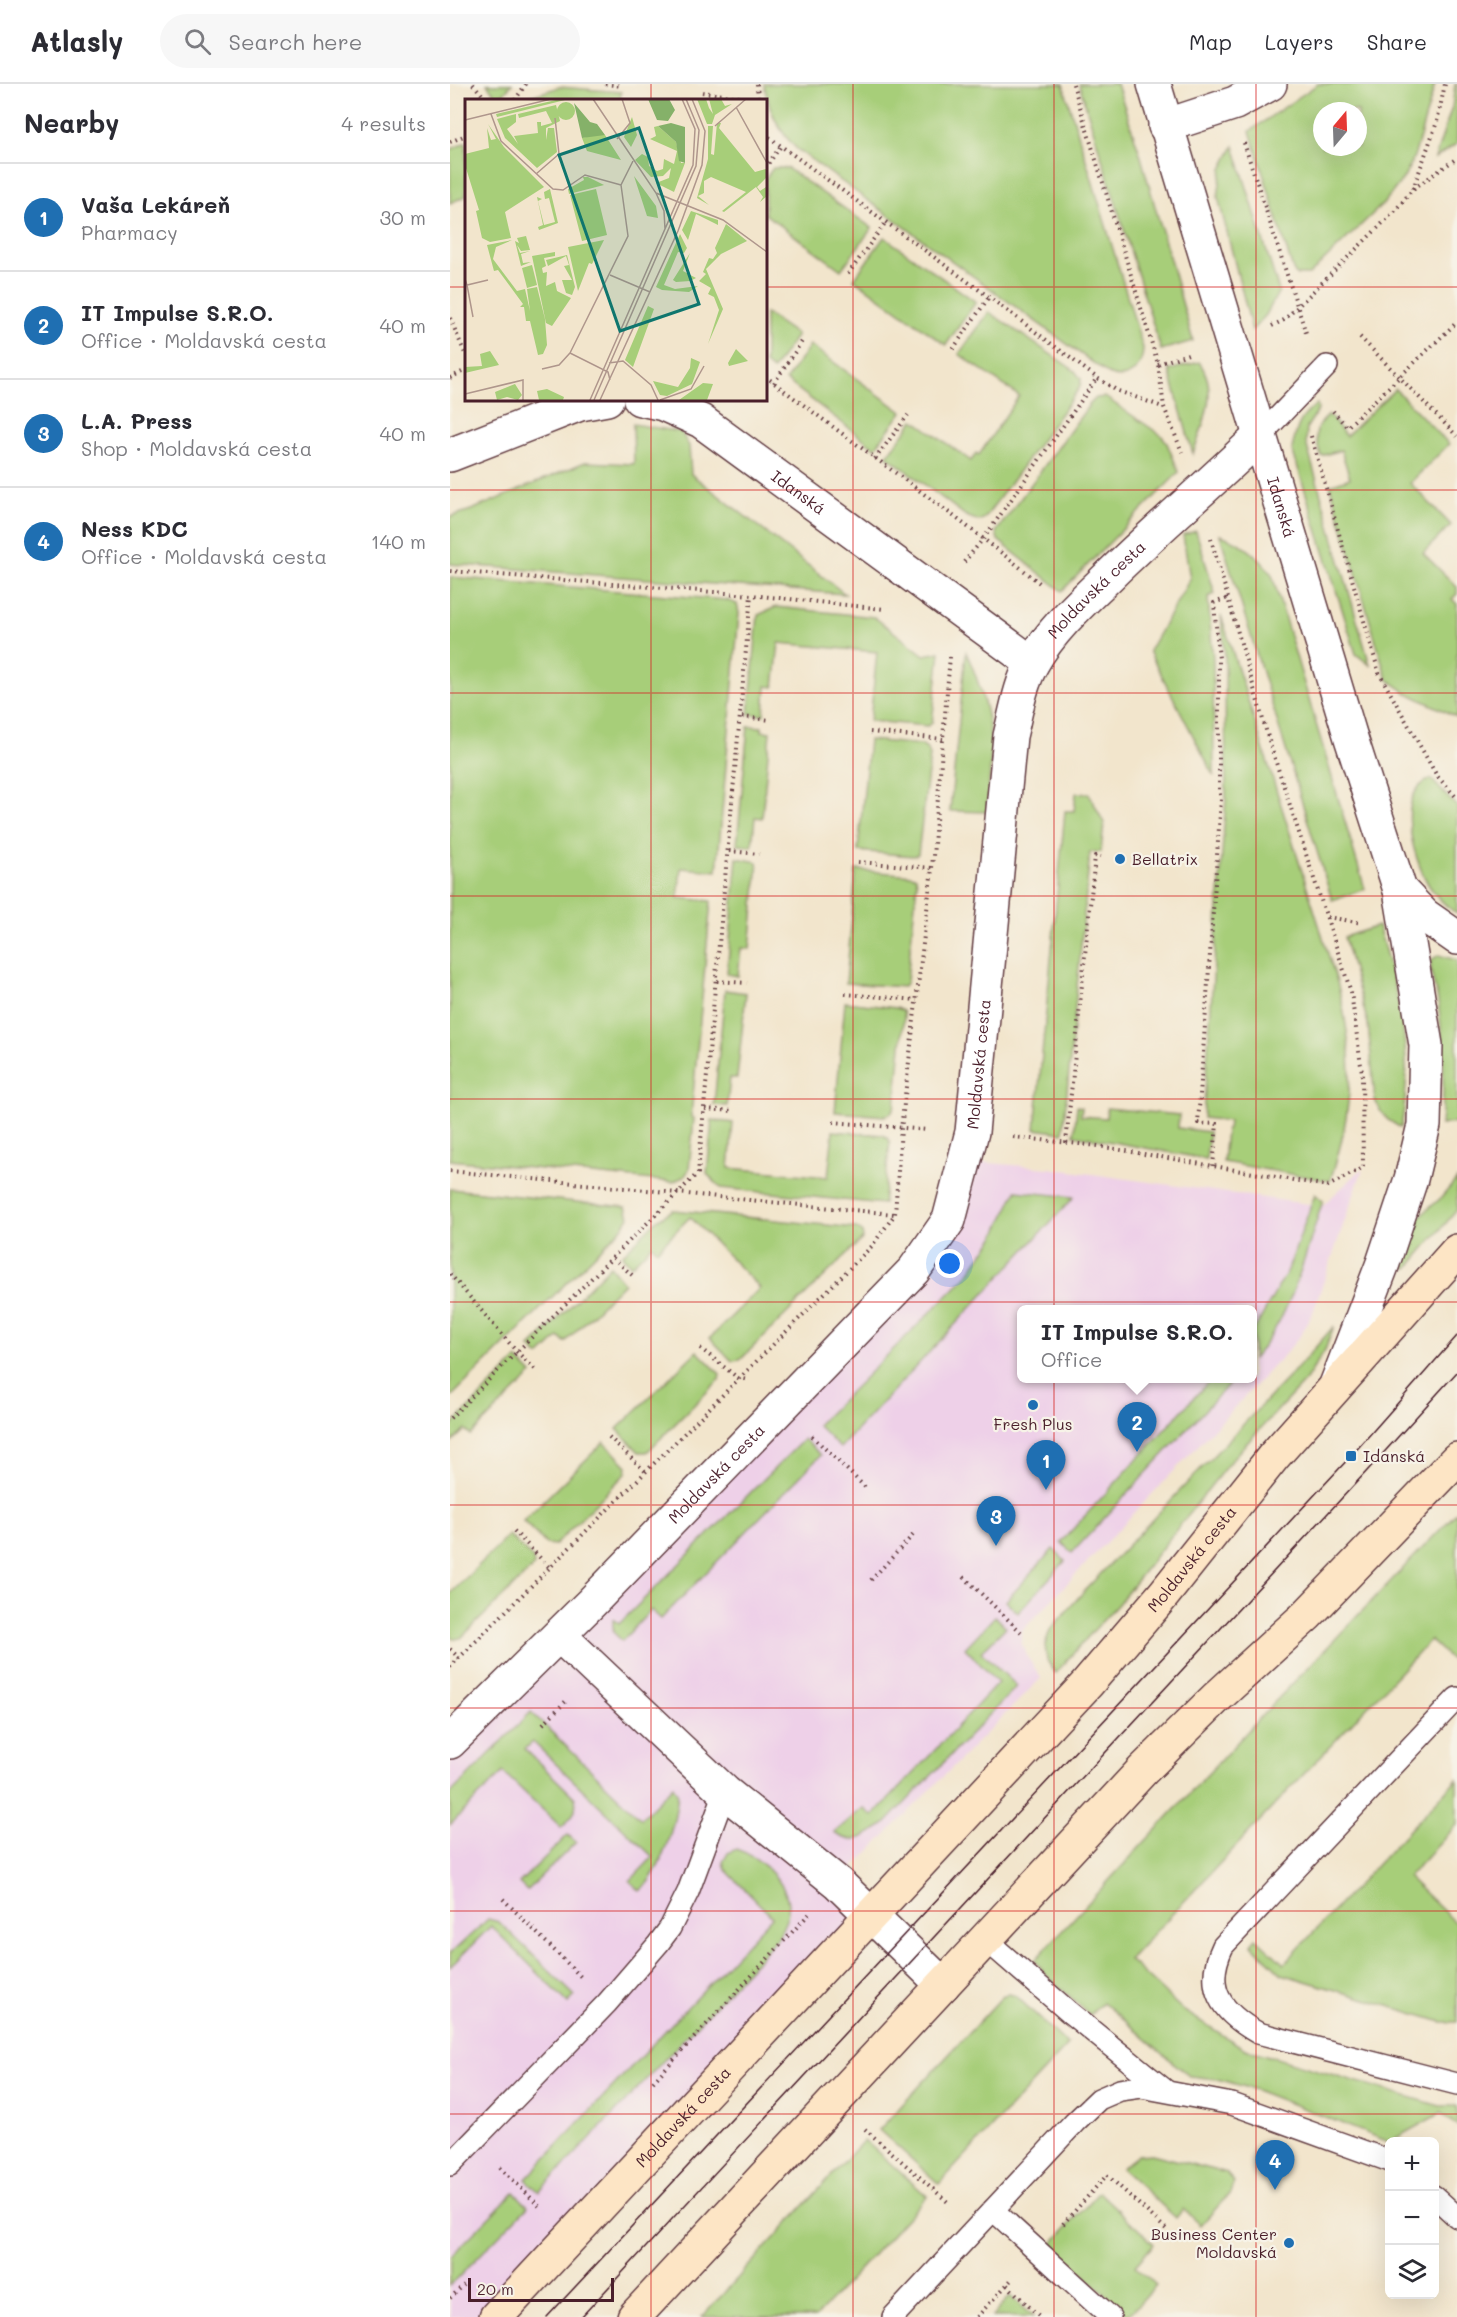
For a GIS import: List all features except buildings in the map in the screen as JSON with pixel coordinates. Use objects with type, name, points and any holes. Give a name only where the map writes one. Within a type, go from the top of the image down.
[{"type":"street","name":"Idanská","points":[[1154,84],[1348,726],[1401,890],[1426,1045],[1424,1125],[1412,1179],[1335,1390]]},
{"type":"street","points":[[1165,126],[1235,104],[1270,84]]},
{"type":"street","points":[[450,455],[580,405],[602,400]]},
{"type":"street","name":"Idanská","points":[[646,400],[663,404],[701,421],[1032,663]]},
{"type":"street","name":"Moldavská cesta","points":[[450,1742],[559,1635],[914,1270],[949,1220],[972,1132],[1010,736],[1018,699],[1032,663],[1074,610],[1169,518],[1198,496],[1260,436]]},
{"type":"street","name":"Idanská","points":[[1401,890],[1424,915],[1457,938]]},
{"type":"street","name":"Moldavská cesta","points":[[496,2317],[1087,1684],[1164,1594],[1274,1456],[1457,1251]]},
{"type":"street","points":[[634,2317],[1143,1770],[1215,1699],[1307,1615],[1457,1459]]},
{"type":"street","points":[[559,1635],[725,1792],[838,1883],[943,1985]]},
{"type":"lane","points":[[1260,436],[1322,371]]},
{"type":"lane","points":[[1457,1698],[1228,1940],[1215,1963],[1214,1982],[1220,1999],[1229,2013],[1258,2033],[1457,2084]]},
{"type":"lane","points":[[450,2165],[634,1974],[670,1928],[688,1892],[725,1792]]},
{"type":"lane","points":[[986,1940],[1069,2012],[1168,2092]]},
{"type":"lane","points":[[893,2317],[1075,2122],[1099,2099],[1120,2090],[1141,2087],[1232,2104],[1385,2161]]},
{"type":"lane","points":[[1439,2201],[1457,2217]]},
{"type":"lane","points":[[993,2210],[1110,2317]]},
{"type":"path","points":[[473,84],[486,99]]},
{"type":"path","points":[[516,99],[526,84]]},
{"type":"path","points":[[605,84],[622,86]]},
{"type":"path","points":[[757,84],[758,99]]},
{"type":"path","points":[[833,1122],[901,1130],[972,1132],[1098,1146],[1328,1186],[1364,1168],[1362,1073],[1352,992],[1270,744],[1198,496],[1164,407],[1158,364],[1073,84]]},
{"type":"path","points":[[1413,189],[1437,122],[1445,84]]},
{"type":"path","points":[[702,92],[751,99]]},
{"type":"path","points":[[1235,104],[1243,138],[1296,306],[1394,212],[1413,189],[1457,158]]},
{"type":"path","points":[[766,129],[769,137],[1097,378],[1118,391],[1164,407]]},
{"type":"path","points":[[450,142],[465,135]]},
{"type":"path","points":[[766,167],[781,146]]},
{"type":"path","points":[[848,274],[886,222]]},
{"type":"path","points":[[953,349],[989,297]]},
{"type":"path","points":[[450,318],[465,354]]},
{"type":"path","points":[[1457,322],[1347,428],[1331,408],[1323,412],[1312,428],[1311,442],[1379,673],[1437,776],[1457,798]]},
{"type":"path","points":[[1360,337],[1457,436]]},
{"type":"path","points":[[774,383],[803,340]]},
{"type":"path","points":[[450,378],[465,370]]},
{"type":"path","points":[[1322,371],[1323,412]]},
{"type":"path","points":[[766,377],[984,538],[1074,610]]},
{"type":"path","points":[[450,571],[752,595],[859,605],[919,614],[984,538],[1097,378]]},
{"type":"path","points":[[875,459],[908,415]]},
{"type":"path","points":[[450,1418],[698,1173],[752,595]]},
{"type":"path","points":[[1213,1166],[1217,1124],[1198,1123],[1221,799],[1219,790],[1219,659],[1214,603],[1228,598]]},
{"type":"path","points":[[450,1667],[872,1246],[895,1214],[901,1130],[932,868],[951,652]]},
{"type":"path","points":[[742,717],[771,720]]},
{"type":"path","points":[[870,732],[943,739]]},
{"type":"path","points":[[729,851],[759,854]]},
{"type":"path","points":[[1066,1143],[1095,856],[1101,857]]},
{"type":"path","points":[[858,862],[932,868]]},
{"type":"path","points":[[1327,917],[1367,924]]},
{"type":"path","points":[[717,981],[747,983]]},
{"type":"path","points":[[845,994],[917,1000]]},
{"type":"path","points":[[705,1109],[734,1111]]},
{"type":"path","points":[[450,1171],[895,1214]]},
{"type":"path","points":[[613,1258],[632,1275]]},
{"type":"path","points":[[450,1274],[517,1352],[536,1370]]},
{"type":"path","points":[[700,1348],[738,1378]]},
{"type":"path","points":[[609,1437],[646,1472]]},
{"type":"path","points":[[514,1531],[550,1568]]},
{"type":"path","points":[[871,1580],[913,1535]]},
{"type":"path","points":[[964,1577],[1021,1632]]},
{"type":"path","points":[[450,1649],[459,1658]]},
{"type":"path","points":[[652,2083],[838,1883]]},
{"type":"path","points":[[503,1899],[607,2003]]},
{"type":"path","points":[[862,2127],[976,2228]]},
{"type":"path","points":[[977,2317],[1107,2175],[1166,2229]]},
{"type":"path","points":[[531,2214],[547,2197]]},
{"type":"path","points":[[450,2298],[468,2281]]},
{"type":"path","points":[[1006,2285],[1040,2317]]},
{"type":"shaded area","points":[[965,1161],[1048,1168],[1322,1206],[1363,1168],[1313,1312],[1302,1333],[1286,1353],[1021,1632],[1021,1642],[1026,1655],[1041,1678],[838,1883],[871,1916],[496,2317],[450,2317],[450,1742],[914,1270]]},
{"type":"green space","points":[[487,84],[512,84],[503,94],[496,96]]},
{"type":"green space","points":[[764,84],[1063,84],[1143,348],[1138,367],[1129,375],[1117,377],[1110,375],[798,150],[775,120]]},
{"type":"green space","points":[[1079,84],[1117,84],[1141,157],[1193,341],[1161,350]]},
{"type":"green space","points":[[1318,84],[1435,84],[1415,154],[1405,176],[1384,203],[1309,275],[1296,275],[1250,131]]},
{"type":"green space","points":[[1455,84],[1457,84],[1457,144],[1435,158],[1452,107]]},
{"type":"green space","points":[[559,87],[621,92],[620,99],[527,99]]},
{"type":"green space","points":[[465,142],[465,196],[450,203],[450,150]]},
{"type":"green space","points":[[1234,146],[1279,291],[1266,315],[1252,330],[1218,197],[1222,169]]},
{"type":"green space","points":[[773,168],[787,168],[872,228],[841,270],[766,215],[766,178]]},
{"type":"green space","points":[[884,237],[976,302],[946,345],[854,279]]},
{"type":"green space","points":[[989,312],[1075,371],[1081,379],[1080,387],[985,518],[979,521],[966,516],[887,456],[914,420],[971,461],[976,453],[979,455],[1019,396],[959,354]]},
{"type":"green space","points":[[766,314],[797,335],[773,370],[766,365]]},
{"type":"green space","points":[[810,345],[902,412],[875,448],[786,380]]},
{"type":"green space","points":[[1199,362],[1205,373],[1209,396],[1205,419],[1193,454],[1169,370]]},
{"type":"green space","points":[[1395,389],[1449,444],[1410,483],[1451,525],[1423,553],[1457,587],[1457,594],[1452,599],[1457,604],[1457,717],[1407,693],[1387,679],[1330,485],[1350,478],[1341,450],[1321,456],[1317,444],[1317,429],[1329,415],[1346,436]]},
{"type":"green space","points":[[1105,397],[1161,435],[1166,441],[1179,472],[1062,591],[998,540],[996,532],[1089,405],[1096,398]]},
{"type":"green space","points":[[1317,404],[1318,410],[1307,427],[1306,443],[1370,665],[1356,654],[1292,449],[1300,423]]},
{"type":"green space","points":[[633,424],[681,432],[689,446],[691,474],[845,594],[450,564],[450,517],[585,462],[634,464]]},
{"type":"green space","points":[[1196,531],[1215,594],[1208,597],[1213,659],[1214,776],[1149,651],[1190,579],[1183,535]]},
{"type":"green space","points":[[1220,535],[1249,551],[1272,575],[1365,889],[1332,900]]},
{"type":"green space","points":[[450,577],[727,600],[737,604],[739,613],[717,871],[681,868],[678,898],[711,901],[691,1117],[694,1118],[689,1169],[685,1176],[673,1182],[450,1160]]},
{"type":"green space","points":[[776,607],[874,617],[924,655],[940,652],[932,723],[928,726],[870,721],[877,652],[779,643],[774,687],[766,686],[764,715],[749,714],[758,615]]},
{"type":"green space","points":[[1221,615],[1337,982],[1343,1008],[1350,1081],[1344,1130],[1330,1181],[1223,1162],[1229,1121],[1203,1118],[1226,798],[1225,657]]},
{"type":"green space","points":[[966,652],[983,698],[990,735],[987,812],[950,811]]},
{"type":"green space","points":[[748,726],[762,727],[762,731],[770,732],[762,818],[755,817],[752,846],[737,845]]},
{"type":"green space","points":[[869,740],[921,745],[928,750],[930,755],[918,854],[913,856],[858,851]]},
{"type":"green space","points":[[1431,779],[1457,807],[1457,914],[1434,893],[1428,884],[1413,844],[1410,812],[1413,798],[1419,787]]},
{"type":"green space","points":[[1076,793],[1089,794],[1104,823],[1101,852],[1090,852],[1063,1133],[1035,1129],[1065,811],[1074,811]]},
{"type":"green space","points":[[737,858],[758,862],[750,949],[741,948],[738,976],[727,974]]},
{"type":"green space","points":[[856,870],[916,877],[907,981],[904,987],[846,983]]},
{"type":"green space","points":[[1378,926],[1403,1025],[1406,1075],[1401,1128],[1388,1120],[1375,1100],[1368,1024],[1344,937]]},
{"type":"green space","points":[[1438,955],[1457,960],[1457,1120],[1441,1125],[1443,1048],[1431,966],[1431,961]]},
{"type":"green space","points":[[725,990],[746,993],[737,1078],[730,1078],[727,1106],[714,1105]]},
{"type":"green space","points":[[845,1002],[896,1008],[903,1011],[895,1106],[891,1113],[885,1116],[835,1112]]},
{"type":"green space","points":[[1077,1106],[1082,1107],[1081,1116],[1106,1118],[1107,1108],[1179,1115],[1178,1128],[1209,1132],[1206,1159],[1074,1135]]},
{"type":"green space","points":[[712,1120],[733,1123],[729,1168],[828,1177],[833,1131],[883,1135],[890,1142],[883,1204],[721,1188],[707,1174]]},
{"type":"green space","points":[[1457,1179],[1457,1210],[1408,1268],[1404,1268],[1403,1264],[1419,1217],[1441,1198]]},
{"type":"green space","points":[[450,1189],[626,1207],[629,1217],[623,1227],[450,1398]]},
{"type":"green space","points":[[1016,1191],[1074,1197],[840,1448],[817,1425],[967,1276],[995,1236]]},
{"type":"green space","points":[[1315,1194],[1323,1201],[1296,1284],[1278,1323],[1257,1354],[1257,1325],[1288,1270]]},
{"type":"green space","points":[[673,1210],[856,1228],[862,1232],[863,1238],[740,1360],[732,1361],[710,1338],[760,1288],[690,1217],[657,1250],[652,1245],[631,1266],[622,1255],[657,1220]]},
{"type":"green space","points":[[610,1266],[624,1283],[565,1342],[559,1337],[539,1356],[530,1347]]},
{"type":"green space","points":[[1334,1326],[1325,1350],[1306,1380],[1232,1459],[1118,1604],[1055,1673],[1047,1660],[1045,1645],[1050,1630]]},
{"type":"green space","points":[[697,1351],[720,1374],[719,1380],[647,1452],[639,1452],[617,1429]]},
{"type":"green space","points":[[517,1359],[532,1374],[471,1435],[465,1430],[450,1444],[450,1427]]},
{"type":"green space","points":[[1207,1383],[1230,1383],[1072,1553],[1061,1542]]},
{"type":"green space","points":[[804,1439],[821,1455],[661,1619],[651,1610],[622,1641],[613,1632],[613,1619],[619,1624]]},
{"type":"green space","points":[[604,1442],[627,1466],[626,1473],[555,1545],[546,1544],[523,1521]]},
{"type":"green space","points":[[1457,1512],[1457,1665],[1430,1640],[1129,1960],[1184,2011],[1245,2049],[1440,2106],[1457,2106],[1457,2126],[1441,2113],[1398,2137],[1385,2137],[1385,2140],[1253,2089],[1217,2079],[1189,2076],[1103,2002],[1090,2015],[1045,1974],[1035,1960],[1269,1708]]},
{"type":"green space","points":[[509,1535],[533,1559],[534,1566],[461,1638],[453,1638],[450,1636],[450,1594]]},
{"type":"green space","points":[[1053,1549],[1065,1561],[1018,1613],[1006,1601]]},
{"type":"green space","points":[[995,1616],[1006,1627],[981,1652],[1017,1686],[884,1825],[855,1839],[834,1833],[863,1808],[873,1816],[998,1683],[965,1648]]},
{"type":"green space","points":[[531,1712],[641,1819],[673,1786],[678,1795],[666,1846],[655,1872],[640,1891],[630,1881],[653,1857],[533,1742],[525,1749],[575,1798],[575,1811],[568,1821],[561,1827],[503,1772],[450,1825],[450,1794]]},
{"type":"green space","points":[[1457,1779],[1457,1825],[1408,1877],[1457,1924],[1457,2022],[1442,2022],[1282,1974],[1251,1944],[1256,1938],[1284,1964]]},
{"type":"green space","points":[[568,1835],[576,1842],[527,1891],[519,1883]]},
{"type":"green space","points":[[736,1849],[764,1865],[785,1891],[788,1912],[777,1939],[539,2192],[526,2179],[772,1917],[725,1869],[723,1862],[728,1853]]},
{"type":"green space","points":[[488,1919],[499,1922],[575,1996],[568,2003],[491,1926],[450,1967],[450,1954]]},
{"type":"green space","points":[[1009,1994],[1016,1996],[1068,2045],[939,2184],[879,2130],[1002,1997]]},
{"type":"green space","points":[[864,2140],[927,2196],[816,2317],[702,2317]]},
{"type":"green space","points":[[1152,2154],[1226,2173],[1234,2182],[1230,2193],[1201,2225],[1183,2209],[1176,2218],[1121,2168],[1138,2155]]},
{"type":"green space","points":[[514,2192],[528,2206],[450,2286],[450,2257]]},
{"type":"green space","points":[[1099,2192],[1154,2244],[1135,2266],[1156,2285],[1128,2316],[1055,2248],[1050,2246]]},
{"type":"green space","points":[[1010,2296],[1033,2317],[992,2317]]},
{"type":"tram line","points":[[547,2317],[1351,1456],[1457,1336]]},
{"type":"tram line","points":[[581,2317],[1457,1372]]},
{"type":"place","name":"Bellatrix","points":[[1120,859]]},
{"type":"place","name":"Fresh Plus","points":[[1033,1405]]},
{"type":"place","name":"IT Impulse S.R.O.","points":[[1137,1452]]},
{"type":"place","name":"Idanská","points":[[1351,1456]]},
{"type":"place","name":"Vaša Lekáreň","points":[[1046,1490]]},
{"type":"place","name":"L.A. Press","points":[[996,1546]]},
{"type":"place","name":"Ness KDC","points":[[1275,2190]]},
{"type":"place","name":"Business Center Moldavská","points":[[1289,2243]]}]
